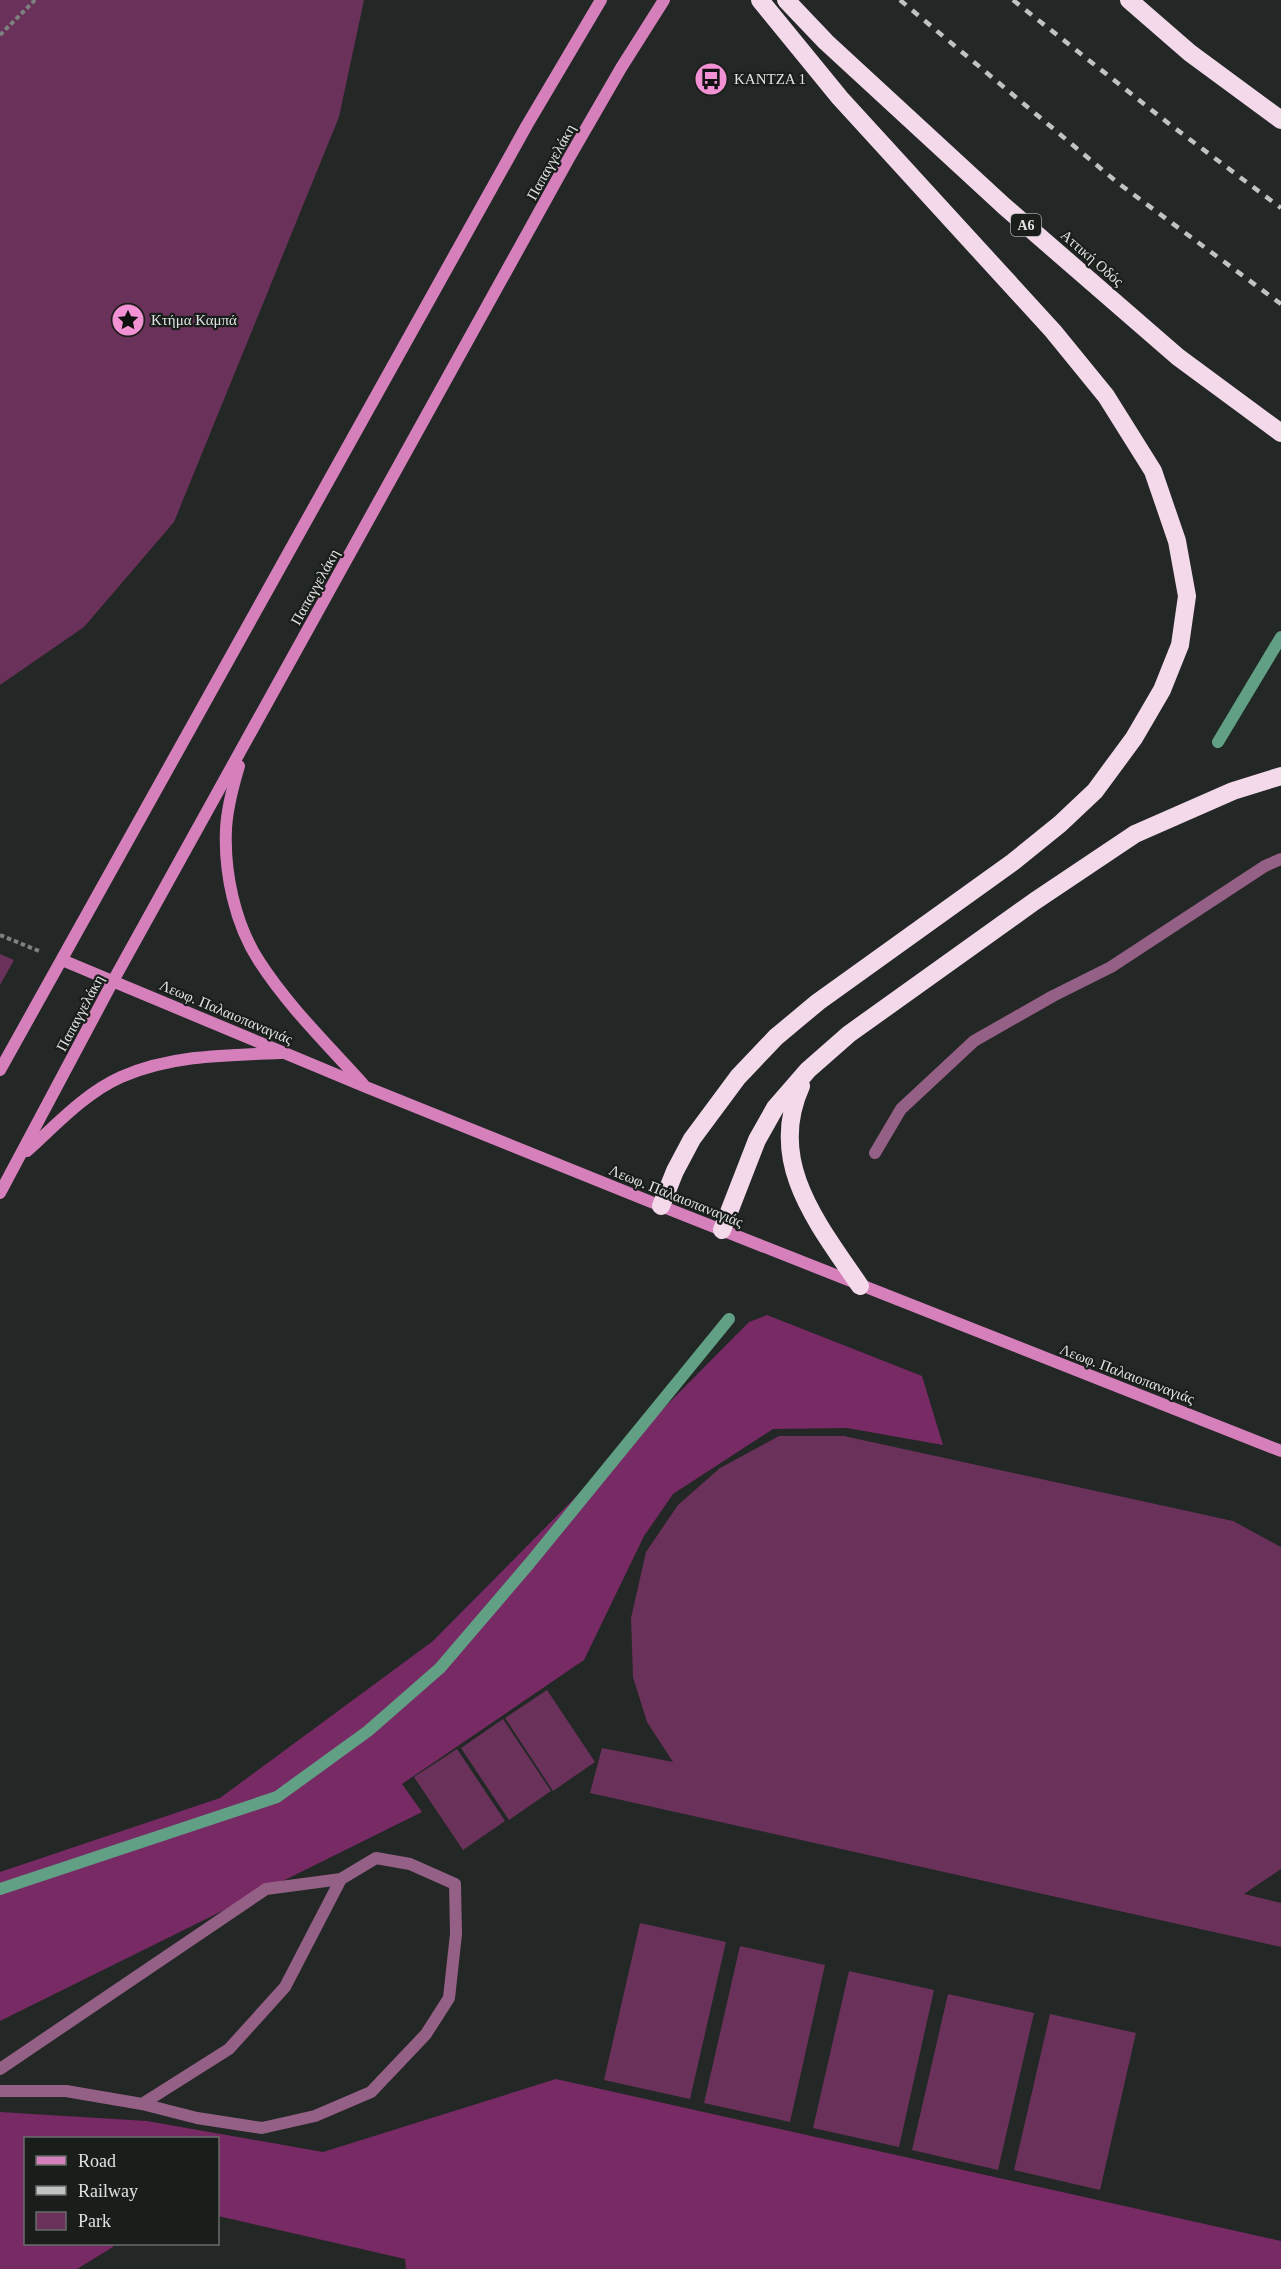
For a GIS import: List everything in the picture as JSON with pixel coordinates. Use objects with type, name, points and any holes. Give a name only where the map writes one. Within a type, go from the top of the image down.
[{"type":"highway","points":[[661,1206],[675,1171],[692,1139],[738,1077],[776,1037],[818,1002],[1013,862],[1060,824],[1095,790],[1134,738],[1162,690],[1180,645],[1187,596],[1177,541],[1153,471],[1106,396],[1053,331],[840,98],[760,0]]},
{"type":"highway","name":"Αττική Οδός","points":[[786,0],[826,42],[1004,206],[1178,357],[1281,433]]},
{"type":"highway","points":[[1129,0],[1190,53],[1281,120]]},
{"type":"highway","points":[[722,1230],[757,1140],[775,1108],[808,1070],[859,1028],[1035,901],[1136,834],[1233,791],[1281,776]]},
{"type":"highway","points":[[808,1070],[792,1106],[789,1130],[790,1157],[802,1192],[820,1226],[860,1286]]},
{"type":"street","points":[[0,1070],[527,125],[601,0]]},
{"type":"street","name":"Παπαγγελάκη","points":[[0,1193],[113,981],[621,68],[664,0]]},
{"type":"street","points":[[244,746],[233,786],[226,829],[228,876],[240,921],[258,959],[288,1001],[366,1087]]},
{"type":"street","points":[[875,1153],[901,1109],[974,1041],[1053,996],[1111,967],[1265,866],[1281,859]]},
{"type":"street","name":"Λεωφ. Παλαιοπαναγιάς","points":[[62,960],[366,1087],[661,1206],[1281,1451]]},
{"type":"street","points":[[20,1158],[78,1104],[120,1077],[159,1064],[211,1056],[285,1053]]},
{"type":"street","points":[[0,2069],[266,1889],[341,1879],[376,1858],[410,1864],[455,1884],[456,1934],[449,1998],[426,2034],[371,2092],[315,2116],[262,2128],[198,2118],[142,2104],[66,2091],[0,2091]]},
{"type":"street","points":[[142,2104],[229,2049],[285,1987],[341,1879]]},
{"type":"path","points":[[0,35],[35,0]]},
{"type":"path","points":[[0,934],[62,960]]},
{"type":"green space","name":"Kτήμα Καμπά","points":[[0,0],[364,0],[339,117],[174,522],[84,627],[0,685]]},
{"type":"green space","points":[[0,954],[14,960],[0,985]]},
{"type":"green space","points":[[779,1436],[844,1436],[1233,1521],[1281,1547],[1281,1869],[1244,1894],[1281,1903],[1281,1947],[590,1793],[602,1748],[673,1762],[647,1722],[633,1677],[631,1618],[646,1552],[678,1505],[720,1468]]},
{"type":"green space","points":[[547,1690],[595,1762],[553,1791],[505,1718]]},
{"type":"green space","points":[[503,1719],[551,1791],[509,1820],[461,1748]]},
{"type":"green space","points":[[457,1749],[505,1821],[463,1850],[414,1777]]},
{"type":"green space","points":[[640,1923],[726,1942],[690,2099],[604,2080]]},
{"type":"green space","points":[[740,1946],[825,1965],[790,2122],[704,2103]]},
{"type":"green space","points":[[849,1971],[934,1990],[899,2147],[813,2128]]},
{"type":"green space","points":[[948,1994],[1034,2013],[998,2170],[912,2150]]},
{"type":"green space","points":[[1050,2014],[1136,2033],[1100,2190],[1014,2170]]},
{"type":"shaded area","points":[[767,1315],[922,1376],[943,1445],[847,1428],[773,1429],[673,1494],[644,1536],[584,1660],[402,1784],[422,1812],[0,2021],[0,1872],[220,1798],[433,1641],[749,1322]]},
{"type":"shaded area","points":[[556,2079],[1281,2241],[1281,2269],[406,2269],[405,2259],[219,2216],[219,2137],[24,2137],[24,2245],[114,2245],[77,2269],[0,2269],[0,2112],[147,2121],[323,2152]]},
{"type":"waterway","points":[[1218,742],[1281,637]]},
{"type":"waterway","points":[[0,1889],[277,1797],[368,1731],[440,1668],[529,1564],[729,1319]]},
{"type":"railway","points":[[900,0],[1118,183],[1281,304]]},
{"type":"railway","points":[[1013,0],[1168,123],[1281,208]]},
{"type":"place","name":"ΚΑΝΤΖΑ 1","points":[[711,79]]},
{"type":"place","name":"Kτήμα Καμπά","points":[[128,320]]}]
